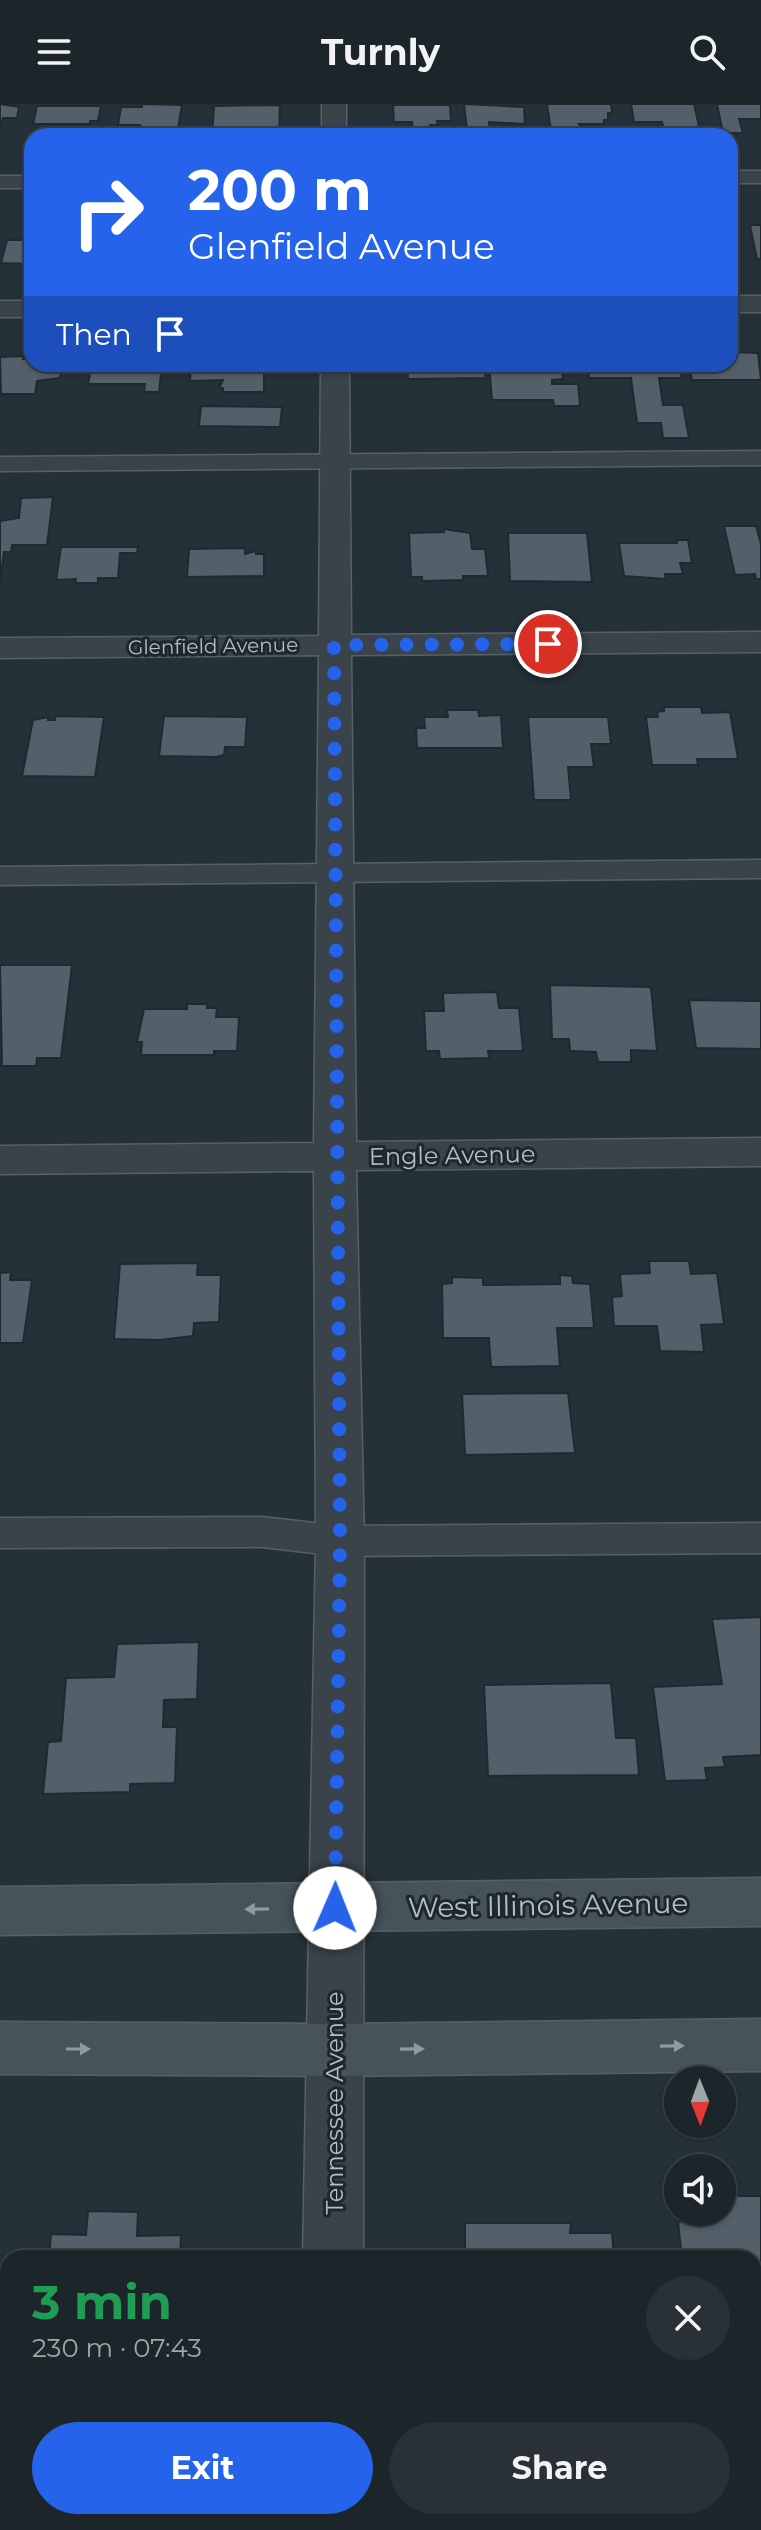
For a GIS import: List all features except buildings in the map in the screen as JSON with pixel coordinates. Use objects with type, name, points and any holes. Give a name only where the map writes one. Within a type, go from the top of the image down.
[{"type":"main road","name":"West Illinois Avenue","points":[[0,1911],[761,1902]]},
{"type":"main road","points":[[0,2048],[334,2050],[761,2045]]},
{"type":"street","points":[[334,104],[334,128]]},
{"type":"street","points":[[738,304],[761,304]]},
{"type":"street","points":[[0,309],[24,309]]},
{"type":"street","name":"Tennessee Avenue","points":[[333,2250],[340,1541],[335,1156],[335,372]]},
{"type":"street","name":"Glenfield Avenue","points":[[0,648],[761,642]]},
{"type":"street","name":"Engle Avenue","points":[[0,1160],[761,1152]]},
{"type":"lane","points":[[738,177],[761,177]]},
{"type":"lane","points":[[0,182],[24,182]]},
{"type":"lane","points":[[0,464],[761,458]]},
{"type":"lane","points":[[0,876],[761,869]]},
{"type":"lane","points":[[0,1533],[262,1532],[340,1541],[761,1538]]},
{"type":"route","points":[[335,1908],[340,1541],[335,1156],[334,645],[548,644]]}]
